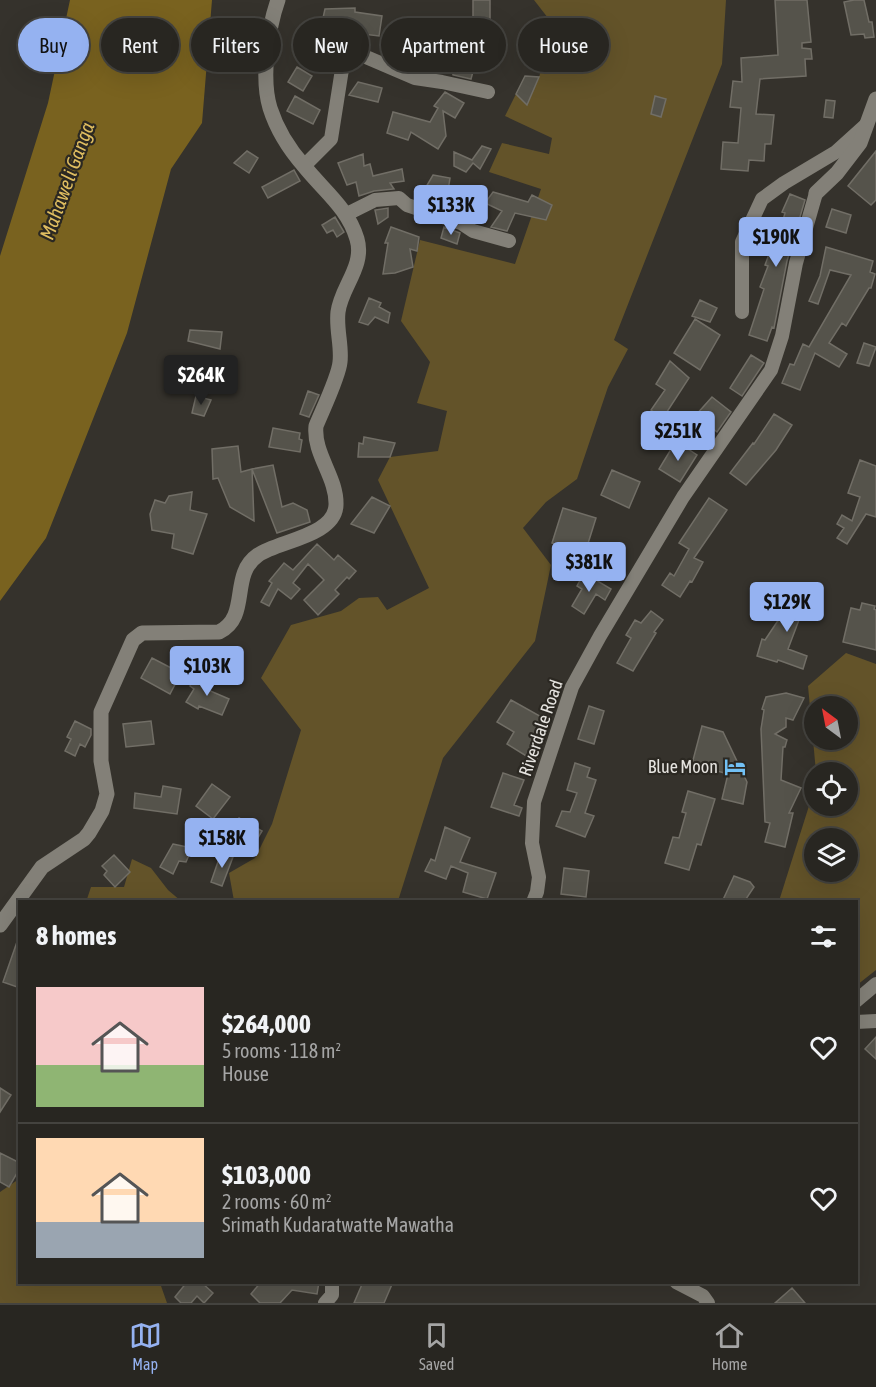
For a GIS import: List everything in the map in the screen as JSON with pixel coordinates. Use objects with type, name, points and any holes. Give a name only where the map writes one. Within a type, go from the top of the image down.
[{"type":"street","points":[[18,900],[42,867],[84,839],[102,811],[107,794],[102,761],[100,712],[133,640],[142,633],[219,632],[228,628],[235,620],[243,572],[249,562],[259,554],[320,530],[330,519],[336,507],[331,480],[315,436],[316,426],[340,365],[338,312],[353,276],[358,256],[358,241],[348,214],[304,166],[281,135],[269,106],[268,42],[278,0]]},
{"type":"street","points":[[304,166],[331,139],[343,63],[349,54],[359,54],[415,78],[488,92]]},
{"type":"street","points":[[816,193],[837,173],[860,144],[876,99]]},
{"type":"street","points":[[742,312],[742,242],[762,199],[784,183],[836,153],[867,124]]},
{"type":"street","name":"Riverdale Road","points":[[533,900],[537,892],[539,877],[532,843],[534,802],[572,687],[683,497],[771,370],[782,336],[796,263],[816,193]]},
{"type":"street","points":[[348,214],[375,200],[399,198],[407,205],[461,223],[473,231],[509,242]]},
{"type":"street","points":[[0,925],[18,900]]},
{"type":"street","points":[[858,999],[876,984]]},
{"type":"street","points":[[858,1022],[875,1021]]},
{"type":"street","points":[[325,1303],[332,1295],[332,1284]]},
{"type":"street","points":[[680,1284],[703,1296],[708,1303]]},
{"type":"shaded area","points":[[534,0],[726,0],[722,64],[614,340],[628,349],[608,387],[577,479],[546,502],[523,528],[551,565],[535,641],[443,758],[398,900],[234,900],[229,873],[255,858],[272,824],[301,730],[261,678],[291,625],[341,611],[359,598],[378,597],[387,610],[429,588],[378,480],[390,457],[438,451],[447,411],[417,403],[430,362],[401,321],[420,240],[515,264],[541,189],[489,172],[502,143],[549,154],[552,138],[505,116],[516,94],[527,105],[541,72],[609,72],[609,18],[548,18]]},
{"type":"shaded area","points":[[846,653],[876,664],[876,970],[858,984],[858,900],[779,900],[806,816],[858,816],[858,762],[815,762],[814,750],[858,750],[858,696],[809,696],[808,686]]},
{"type":"shaded area","points":[[132,859],[151,868],[168,890],[180,900],[87,900],[91,887],[124,887]]},
{"type":"shaded area","points":[[18,1180],[18,1284],[160,1284],[167,1303],[0,1303],[0,1192]]},
{"type":"water","name":"Mahaweli Ganga","points":[[70,0],[212,0],[211,18],[191,18],[191,72],[206,72],[202,123],[171,169],[127,333],[46,538],[0,601],[0,256],[48,103],[55,72],[89,72],[89,18],[66,18]]},
{"type":"building","points":[[473,0],[490,0],[490,18],[473,18]]},
{"type":"building","points":[[775,0],[807,0],[811,42],[802,43],[802,48],[811,49],[812,59],[805,59],[806,76],[760,79],[756,114],[774,115],[771,144],[765,144],[764,161],[749,160],[748,171],[721,169],[723,142],[738,143],[741,108],[730,107],[733,81],[742,82],[741,58],[778,55]]},
{"type":"building","points":[[864,0],[869,22],[872,22],[874,37],[865,38],[864,34],[851,35],[844,2]]},
{"type":"building","points":[[355,8],[355,12],[382,16],[379,36],[369,35],[369,18],[323,18],[325,9]]},
{"type":"building","points":[[294,72],[305,72],[312,76],[303,91],[288,82]]},
{"type":"building","points":[[453,72],[473,72],[471,79],[453,75]]},
{"type":"building","points":[[525,76],[539,77],[527,105],[516,94]]},
{"type":"building","points":[[358,82],[382,88],[378,102],[349,95]]},
{"type":"building","points":[[445,92],[464,103],[455,118],[443,111],[446,136],[438,149],[411,132],[408,140],[387,133],[393,112],[430,122],[438,108],[434,106]]},
{"type":"building","points":[[295,96],[320,110],[313,124],[287,111]]},
{"type":"building","points":[[655,96],[666,99],[661,117],[651,114]]},
{"type":"building","points":[[826,100],[835,101],[833,118],[824,117]]},
{"type":"building","points":[[482,146],[491,149],[480,169],[473,163],[466,172],[454,166],[454,152],[472,160]]},
{"type":"building","points":[[247,151],[258,158],[249,173],[234,163]]},
{"type":"building","points":[[876,151],[876,200],[871,205],[848,186]]},
{"type":"building","points":[[363,154],[364,166],[370,164],[373,176],[402,169],[404,181],[390,183],[394,189],[374,191],[359,196],[356,182],[347,185],[338,163]]},
{"type":"building","points":[[294,170],[300,181],[268,198],[262,187]]},
{"type":"building","points":[[433,175],[450,178],[447,197],[426,187]]},
{"type":"building","points":[[493,192],[528,202],[532,195],[552,205],[546,220],[515,213],[507,231],[491,227],[502,211],[485,203]]},
{"type":"building","points":[[790,194],[805,200],[787,261],[774,328],[772,327],[767,341],[749,335],[764,289],[760,287],[768,266],[765,265],[771,249],[754,244],[757,232],[778,238],[785,213],[782,212]]},
{"type":"building","points":[[388,208],[388,217],[378,224],[375,210]]},
{"type":"building","points":[[832,209],[851,215],[846,233],[826,227]]},
{"type":"building","points":[[335,217],[344,232],[337,237],[333,230],[327,233],[322,225]]},
{"type":"building","points":[[391,227],[419,237],[417,251],[410,249],[413,267],[383,274],[388,243],[385,243]]},
{"type":"building","points":[[444,227],[460,233],[457,244],[441,238]]},
{"type":"building","points":[[826,247],[873,261],[870,272],[875,274],[871,288],[846,326],[842,323],[829,343],[847,354],[839,367],[815,353],[800,390],[782,383],[790,364],[794,365],[803,344],[809,347],[851,275],[830,270],[818,304],[809,301],[820,276]]},
{"type":"building","points":[[369,298],[381,303],[379,307],[390,313],[388,323],[375,317],[368,325],[359,322]]},
{"type":"building","points":[[700,300],[717,308],[710,322],[692,316]]},
{"type":"building","points":[[695,319],[720,335],[700,370],[674,353]]},
{"type":"building","points":[[190,330],[222,332],[220,349],[188,341]]},
{"type":"building","points":[[864,343],[876,347],[869,366],[857,363]]},
{"type":"building","points":[[751,355],[764,363],[742,396],[730,388]]},
{"type":"building","points":[[670,361],[689,378],[663,418],[651,410],[665,390],[656,384]]},
{"type":"building","points":[[199,363],[196,382],[183,380],[184,365]]},
{"type":"building","points":[[308,391],[319,395],[309,417],[300,414]]},
{"type":"building","points":[[196,396],[211,400],[204,416],[192,413]]},
{"type":"building","points":[[712,397],[731,412],[717,432],[696,415]]},
{"type":"building","points":[[774,414],[792,425],[776,450],[746,485],[730,473],[754,444]]},
{"type":"building","points":[[273,428],[300,433],[299,439],[302,440],[300,452],[269,447]]},
{"type":"building","points":[[364,437],[395,443],[390,457],[358,457],[359,443],[363,444]]},
{"type":"building","points":[[676,441],[697,455],[680,482],[659,469]]},
{"type":"building","points":[[238,446],[241,472],[252,469],[254,521],[230,507],[218,478],[213,479],[212,449]]},
{"type":"building","points":[[860,460],[876,466],[876,517],[866,514],[847,544],[837,538],[844,528],[837,524],[842,515],[852,521],[860,497],[848,493]]},
{"type":"building","points":[[273,465],[282,507],[293,503],[307,510],[310,522],[277,533],[252,469]]},
{"type":"building","points":[[612,470],[640,482],[629,508],[601,495]]},
{"type":"building","points":[[192,492],[190,510],[207,514],[193,554],[172,548],[174,534],[152,530],[150,514],[155,500],[165,503],[169,496]]},
{"type":"building","points":[[372,497],[390,506],[374,533],[351,524]]},
{"type":"building","points":[[709,498],[727,510],[694,558],[703,562],[680,597],[662,585],[670,573],[674,576],[689,549],[679,543]]},
{"type":"building","points":[[563,508],[596,518],[585,553],[552,543]]},
{"type":"building","points":[[317,544],[334,560],[338,555],[356,571],[335,590],[339,594],[318,615],[304,600],[324,580],[308,564],[293,583],[300,589],[291,599],[278,589],[269,606],[261,602],[272,583],[269,581],[284,563],[293,570]]},
{"type":"building","points":[[584,573],[611,589],[605,600],[596,594],[584,614],[572,606],[582,589],[577,586]]},
{"type":"building","points":[[805,586],[812,606],[808,614],[802,612],[788,649],[807,656],[803,669],[778,660],[777,662],[757,656],[762,639],[765,640],[779,619],[783,619],[790,592],[800,596]]},
{"type":"building","points":[[862,603],[875,606],[876,650],[843,642],[851,608],[860,610]]},
{"type":"building","points":[[651,611],[663,620],[633,671],[617,663],[631,638],[626,635],[635,620],[641,623]]},
{"type":"building","points":[[152,658],[181,673],[170,694],[141,678]]},
{"type":"building","points":[[203,677],[213,682],[208,690],[229,699],[222,715],[199,706],[198,709],[186,702],[194,689],[190,686],[194,678],[200,682]]},
{"type":"building","points":[[786,693],[804,698],[793,720],[786,718],[786,727],[775,734],[787,740],[783,747],[781,780],[801,788],[789,813],[793,813],[785,847],[765,842],[770,823],[765,822],[761,729],[764,710],[762,709],[766,697]]},
{"type":"building","points":[[511,700],[547,720],[536,762],[507,744],[514,732],[497,722]]},
{"type":"building","points":[[589,706],[604,711],[594,744],[578,739]]},
{"type":"building","points":[[75,721],[91,729],[91,735],[85,747],[80,744],[75,756],[65,751],[71,739],[67,737]]},
{"type":"building","points":[[151,721],[154,744],[126,747],[123,724]]},
{"type":"building","points":[[702,726],[723,732],[747,782],[743,804],[722,799],[728,774],[692,764]]},
{"type":"building","points":[[575,763],[590,768],[587,777],[596,780],[585,813],[594,816],[585,837],[556,826],[562,811],[570,812],[577,793],[567,790]]},
{"type":"building","points":[[503,773],[524,780],[514,805],[522,808],[519,816],[491,807]]},
{"type":"building","points":[[212,784],[230,797],[213,819],[196,806]]},
{"type":"building","points":[[163,786],[181,789],[177,814],[134,808],[135,793],[161,797]]},
{"type":"building","points":[[688,791],[715,799],[701,845],[697,844],[689,870],[665,863],[673,837],[679,838],[686,813],[682,812]]},
{"type":"building","points":[[239,818],[262,831],[252,848],[229,834]]},
{"type":"building","points":[[445,827],[470,838],[460,862],[496,873],[487,899],[463,892],[468,873],[451,866],[446,879],[425,871],[431,859],[435,861]]},
{"type":"building","points":[[173,844],[192,848],[186,862],[179,861],[173,874],[160,867]]},
{"type":"building","points":[[221,853],[233,857],[222,886],[211,882]]},
{"type":"building","points":[[114,855],[130,872],[115,887],[104,875],[107,871],[102,866]]},
{"type":"building","points":[[564,868],[589,871],[586,897],[561,894]]},
{"type":"building","points":[[734,876],[750,882],[754,887],[745,900],[723,900]]},
{"type":"building","points":[[18,939],[18,987],[3,982]]},
{"type":"building","points":[[876,1037],[876,1059],[865,1049]]},
{"type":"building","points":[[0,1088],[11,1095],[0,1112]]},
{"type":"building","points":[[0,1153],[18,1162],[18,1171],[9,1187],[0,1182]]},
{"type":"building","points":[[185,1284],[203,1284],[213,1293],[204,1303],[197,1296],[191,1303],[181,1303],[175,1297]]},
{"type":"building","points":[[259,1284],[319,1284],[317,1294],[292,1290],[280,1303],[260,1303],[251,1294]]},
{"type":"building","points":[[362,1284],[392,1284],[384,1303],[354,1303]]},
{"type":"building","points":[[792,1288],[805,1303],[775,1303]]},
{"type":"place","name":"Blue Moon","points":[[735,767]]}]
